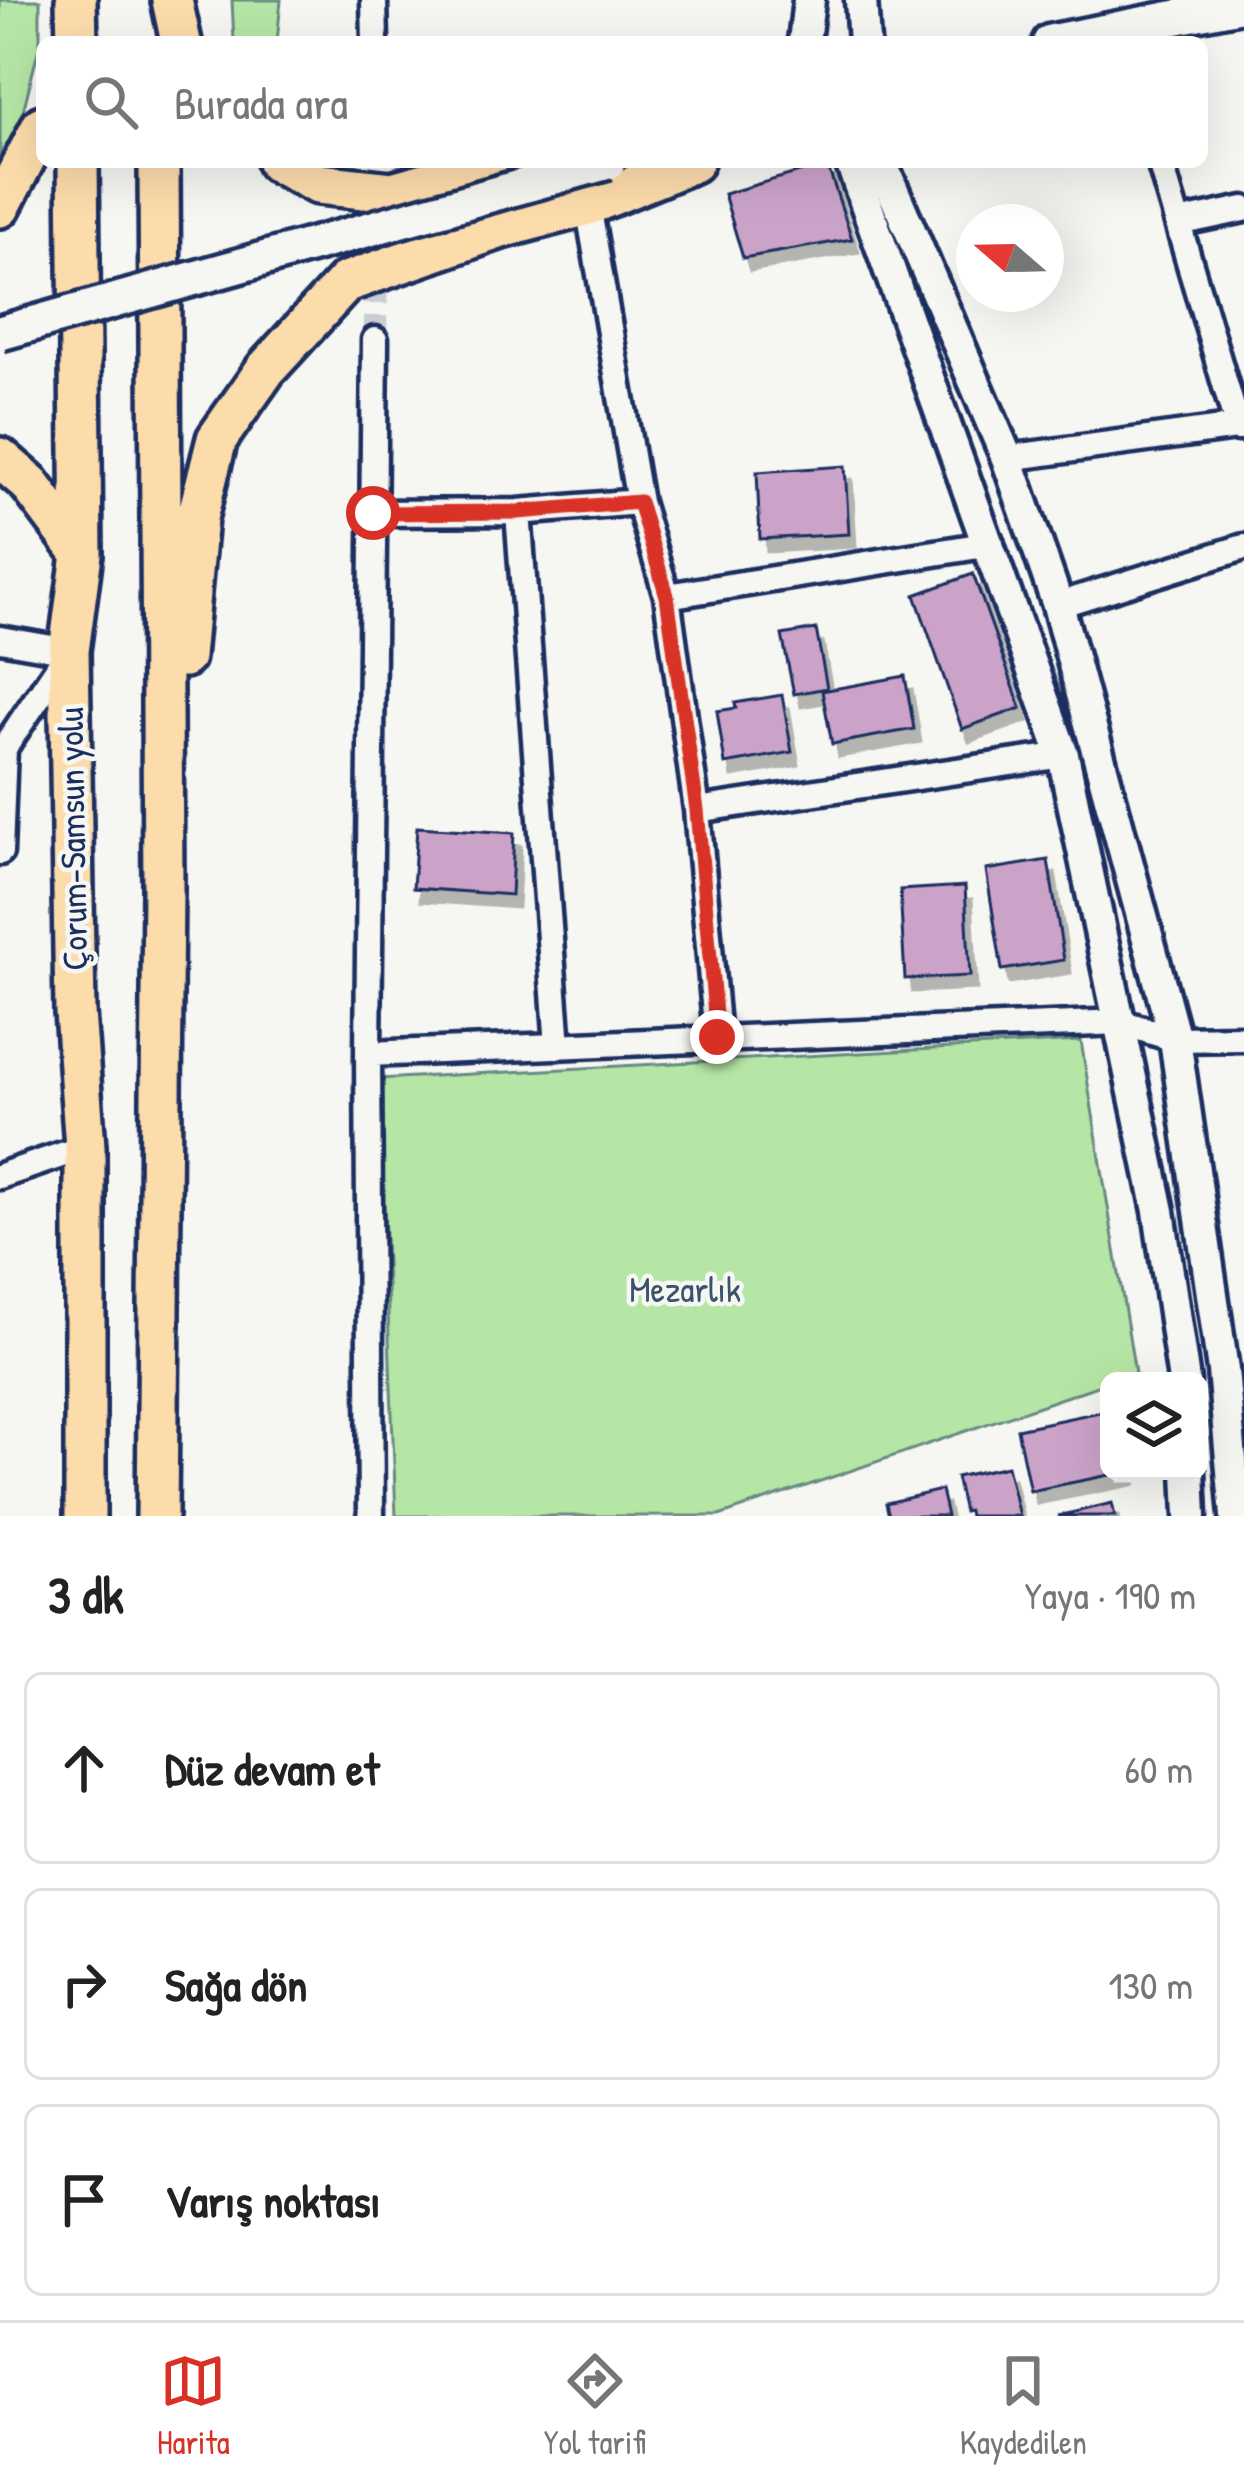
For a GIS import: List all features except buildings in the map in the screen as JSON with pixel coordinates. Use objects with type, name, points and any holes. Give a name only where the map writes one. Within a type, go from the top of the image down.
[{"type":"highway","points":[[158,0],[158,36]]},
{"type":"highway","points":[[172,0],[180,36]]},
{"type":"highway","points":[[0,207],[36,138]]},
{"type":"highway","name":"Çorum-Samsun yolu","points":[[78,168],[82,554],[69,651],[75,1012],[86,1147],[85,1516]]},
{"type":"highway","points":[[157,1516],[163,889],[159,168]]},
{"type":"highway","points":[[288,168],[318,184],[392,192],[479,168]]},
{"type":"highway","points":[[163,889],[196,518],[217,439],[266,369],[346,282],[498,229],[588,206],[679,168]]},
{"type":"highway","points":[[0,458],[29,483],[82,554]]},
{"type":"main road","points":[[1133,34],[1188,8],[1244,4]]},
{"type":"main road","points":[[0,334],[587,168]]},
{"type":"street","points":[[374,0],[375,36]]},
{"type":"street","points":[[805,36],[809,0]]},
{"type":"street","points":[[861,0],[864,36]]},
{"type":"street","points":[[853,168],[1063,755],[1159,1211],[1183,1372]]},
{"type":"street","points":[[884,168],[1007,458],[1058,605],[1175,1039],[1223,1370],[1235,1516]]},
{"type":"street","points":[[1007,458],[1241,427],[1162,168]]},
{"type":"street","points":[[588,206],[639,502],[667,596],[697,810],[717,1037]]},
{"type":"street","points":[[1178,223],[1244,209]]},
{"type":"street","points":[[371,1516],[368,1054],[375,340]]},
{"type":"street","points":[[373,513],[518,512],[639,502]]},
{"type":"street","points":[[518,512],[558,1046]]},
{"type":"street","points":[[667,596],[991,544]]},
{"type":"street","points":[[1058,605],[1244,547]]},
{"type":"street","points":[[0,639],[69,651],[4,748],[0,852]]},
{"type":"street","points":[[697,810],[1063,755]]},
{"type":"street","points":[[368,1054],[1120,1022],[1175,1039],[1244,1038]]},
{"type":"street","points":[[0,1176],[86,1147]]},
{"type":"street","points":[[1189,1480],[1191,1516]]},
{"type":"green space","points":[[0,0],[40,0],[36,59],[12,156],[0,156]]},
{"type":"green space","points":[[232,0],[281,0],[278,36],[234,36]]},
{"type":"green space","name":"Mezarlık","points":[[1081,1041],[1135,1372],[1100,1372],[1100,1385],[719,1516],[396,1516],[379,1079]]},
{"type":"tunnel","points":[[375,340],[377,168]]},
{"type":"route","points":[[373,513],[518,512],[639,502],[667,596],[697,810],[717,1037]]}]
